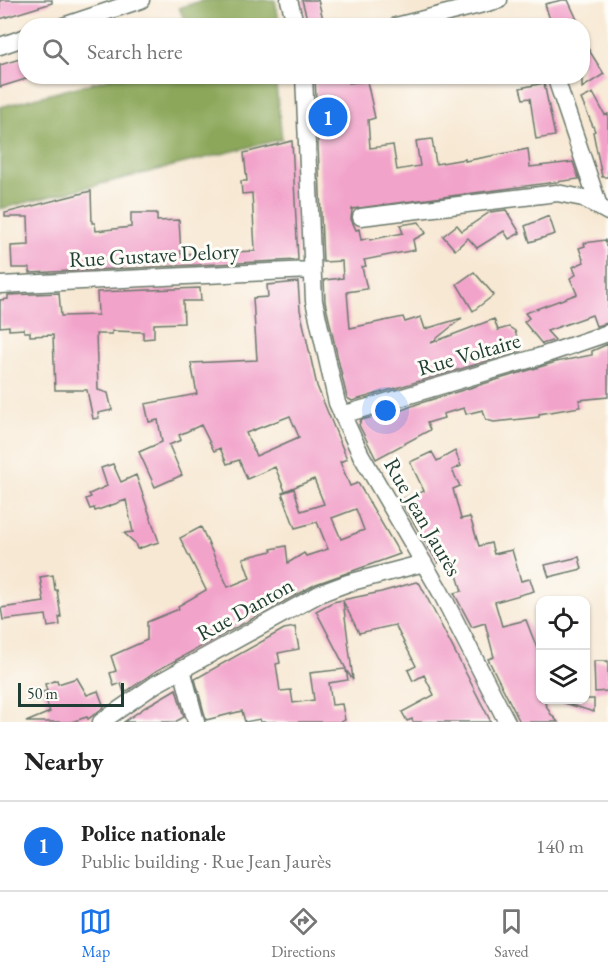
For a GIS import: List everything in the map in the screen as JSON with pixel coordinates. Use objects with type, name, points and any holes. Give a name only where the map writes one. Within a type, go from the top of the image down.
[{"type":"street","points":[[87,18],[141,0]]},
{"type":"street","points":[[289,0],[294,18]]},
{"type":"street","points":[[428,18],[499,0]]},
{"type":"street","points":[[0,46],[18,40]]},
{"type":"street","name":"Rue Jean Jaurès","points":[[303,84],[311,270],[318,324],[332,384],[342,415],[361,455],[424,563],[507,722]]},
{"type":"street","points":[[558,84],[603,209]]},
{"type":"street","points":[[361,217],[557,193],[575,195],[603,209]]},
{"type":"street","name":"Rue Gustave Delory","points":[[0,285],[311,270]]},
{"type":"street","name":"Rue Voltaire","points":[[342,415],[538,357],[608,333]]},
{"type":"street","name":"Rue Danton","points":[[101,722],[182,669],[330,589],[424,563]]},
{"type":"street","points":[[182,669],[196,722]]},
{"type":"green space","points":[[204,0],[275,0],[279,18],[184,18],[179,8]]},
{"type":"green space","points":[[88,84],[276,84],[282,139],[0,209],[0,107]]},
{"type":"building","points":[[0,0],[52,0],[52,3],[0,19]]},
{"type":"building","points":[[302,0],[318,0],[323,18],[307,18]]},
{"type":"building","points":[[568,0],[576,18],[549,18],[545,4]]},
{"type":"building","points":[[590,52],[604,74],[590,83]]},
{"type":"building","points":[[18,59],[18,81],[0,87],[0,65]]},
{"type":"building","points":[[315,84],[368,84],[375,118],[368,120],[370,148],[393,145],[397,170],[420,166],[416,141],[432,139],[436,164],[528,149],[530,167],[573,162],[579,179],[352,209],[351,219],[356,230],[359,229],[361,240],[403,233],[400,225],[419,222],[426,233],[413,240],[415,250],[364,260],[366,266],[362,267],[367,289],[347,292],[350,328],[403,317],[405,322],[421,317],[425,329],[462,318],[431,343],[494,319],[498,330],[509,327],[515,331],[521,351],[352,401],[347,398],[325,302],[324,280],[343,278],[342,261],[323,262]]},
{"type":"building","points":[[544,84],[555,136],[536,139],[530,98],[523,99],[520,88]]},
{"type":"building","points":[[593,93],[605,115],[608,114],[608,177],[602,177],[593,132],[595,131],[581,99]]},
{"type":"building","points":[[292,141],[298,260],[30,273],[30,268],[12,268],[11,246],[29,245],[28,217],[5,217],[5,213],[91,191],[92,223],[95,223],[96,231],[131,227],[131,213],[157,213],[157,221],[179,220],[181,254],[255,251],[252,193],[242,194],[241,181],[247,181],[244,153]]},
{"type":"building","points":[[506,210],[520,233],[509,239],[504,231],[477,248],[468,238],[455,250],[443,236],[457,225],[462,231],[490,212]]},
{"type":"building","points":[[549,216],[555,234],[530,242],[525,226]]},
{"type":"building","points":[[605,240],[608,249],[608,323],[596,326],[592,315],[547,331],[555,340],[542,344],[524,322],[529,318],[525,313],[577,294],[570,278],[576,275],[573,267],[584,262],[579,248],[585,246],[584,243]]},
{"type":"building","points":[[474,272],[494,295],[473,311],[457,284]]},
{"type":"building","points":[[298,282],[300,310],[317,386],[347,459],[340,462],[350,486],[358,483],[400,554],[316,584],[156,671],[124,693],[121,683],[114,686],[110,673],[116,671],[111,656],[147,640],[147,622],[179,609],[178,606],[206,590],[180,538],[201,527],[228,587],[250,578],[243,558],[286,546],[288,563],[304,553],[306,556],[328,549],[317,522],[295,528],[282,493],[294,489],[301,511],[324,504],[314,479],[285,491],[275,467],[247,479],[239,460],[227,464],[220,448],[214,451],[201,425],[179,435],[181,440],[169,445],[182,475],[155,487],[139,452],[162,442],[158,420],[149,422],[145,404],[197,394],[191,363],[257,360],[253,298],[268,297],[267,285]],"holes":[[[290,416],[299,437],[256,456],[246,433]],[[356,509],[364,530],[341,539],[332,518]]]},
{"type":"building","points":[[200,288],[201,301],[183,301],[184,323],[154,324],[154,338],[143,339],[143,332],[112,331],[112,334],[96,334],[98,390],[108,393],[112,410],[98,413],[99,418],[93,419],[87,390],[55,390],[53,335],[30,336],[30,332],[24,332],[24,329],[9,330],[9,326],[0,327],[0,300],[8,299],[8,295],[59,293],[61,316],[98,315],[97,292]]},
{"type":"building","points":[[608,344],[608,397],[579,400],[580,407],[539,414],[539,417],[494,422],[486,420],[483,410],[466,414],[464,408],[443,414],[444,418],[427,423],[430,430],[376,459],[359,425],[361,420],[377,416],[379,419],[417,404],[556,362],[592,355],[592,351]]},
{"type":"building","points":[[455,451],[461,466],[452,470],[460,486],[453,489],[461,519],[470,517],[479,546],[491,543],[494,554],[512,550],[521,581],[530,579],[534,591],[495,602],[502,626],[526,620],[536,646],[536,704],[546,704],[558,722],[520,722],[488,659],[494,657],[485,623],[472,627],[454,593],[462,591],[451,556],[438,563],[400,500],[424,491],[410,462],[432,452],[437,461]]},
{"type":"building","points":[[113,464],[121,482],[136,475],[159,542],[137,549],[135,543],[124,533],[133,532],[126,500],[95,511],[94,508],[90,509],[86,499],[91,497],[89,494],[107,486],[101,468]]},
{"type":"building","points":[[579,557],[582,569],[549,577],[545,565]]},
{"type":"building","points":[[53,575],[61,617],[59,617],[60,625],[48,627],[46,615],[3,620],[1,608],[44,602],[40,577]]},
{"type":"building","points":[[416,582],[420,584],[491,722],[413,722],[412,719],[407,721],[402,712],[434,695],[424,675],[413,681],[408,670],[416,666],[395,625],[359,633],[343,601],[353,680],[346,670],[348,680],[329,683],[332,705],[342,704],[345,720],[340,722],[261,722],[260,719],[245,722],[242,711],[206,720],[195,679],[284,629],[295,627],[299,649],[278,653],[280,663],[276,664],[280,691],[291,690],[293,703],[314,700],[310,673],[346,669],[316,611],[333,602]]},
{"type":"building","points":[[594,661],[608,661],[608,691],[595,692]]},
{"type":"building","points":[[77,678],[87,695],[98,691],[104,707],[88,719],[87,717],[71,722],[26,722],[50,712],[43,692],[47,691],[45,684],[57,680],[58,684]]},
{"type":"building","points":[[176,689],[184,717],[175,722],[124,722],[147,706]]},
{"type":"building","points":[[590,699],[594,699],[594,712],[568,704],[590,704]]},
{"type":"place","name":"Police nationale","points":[[328,117]]}]
